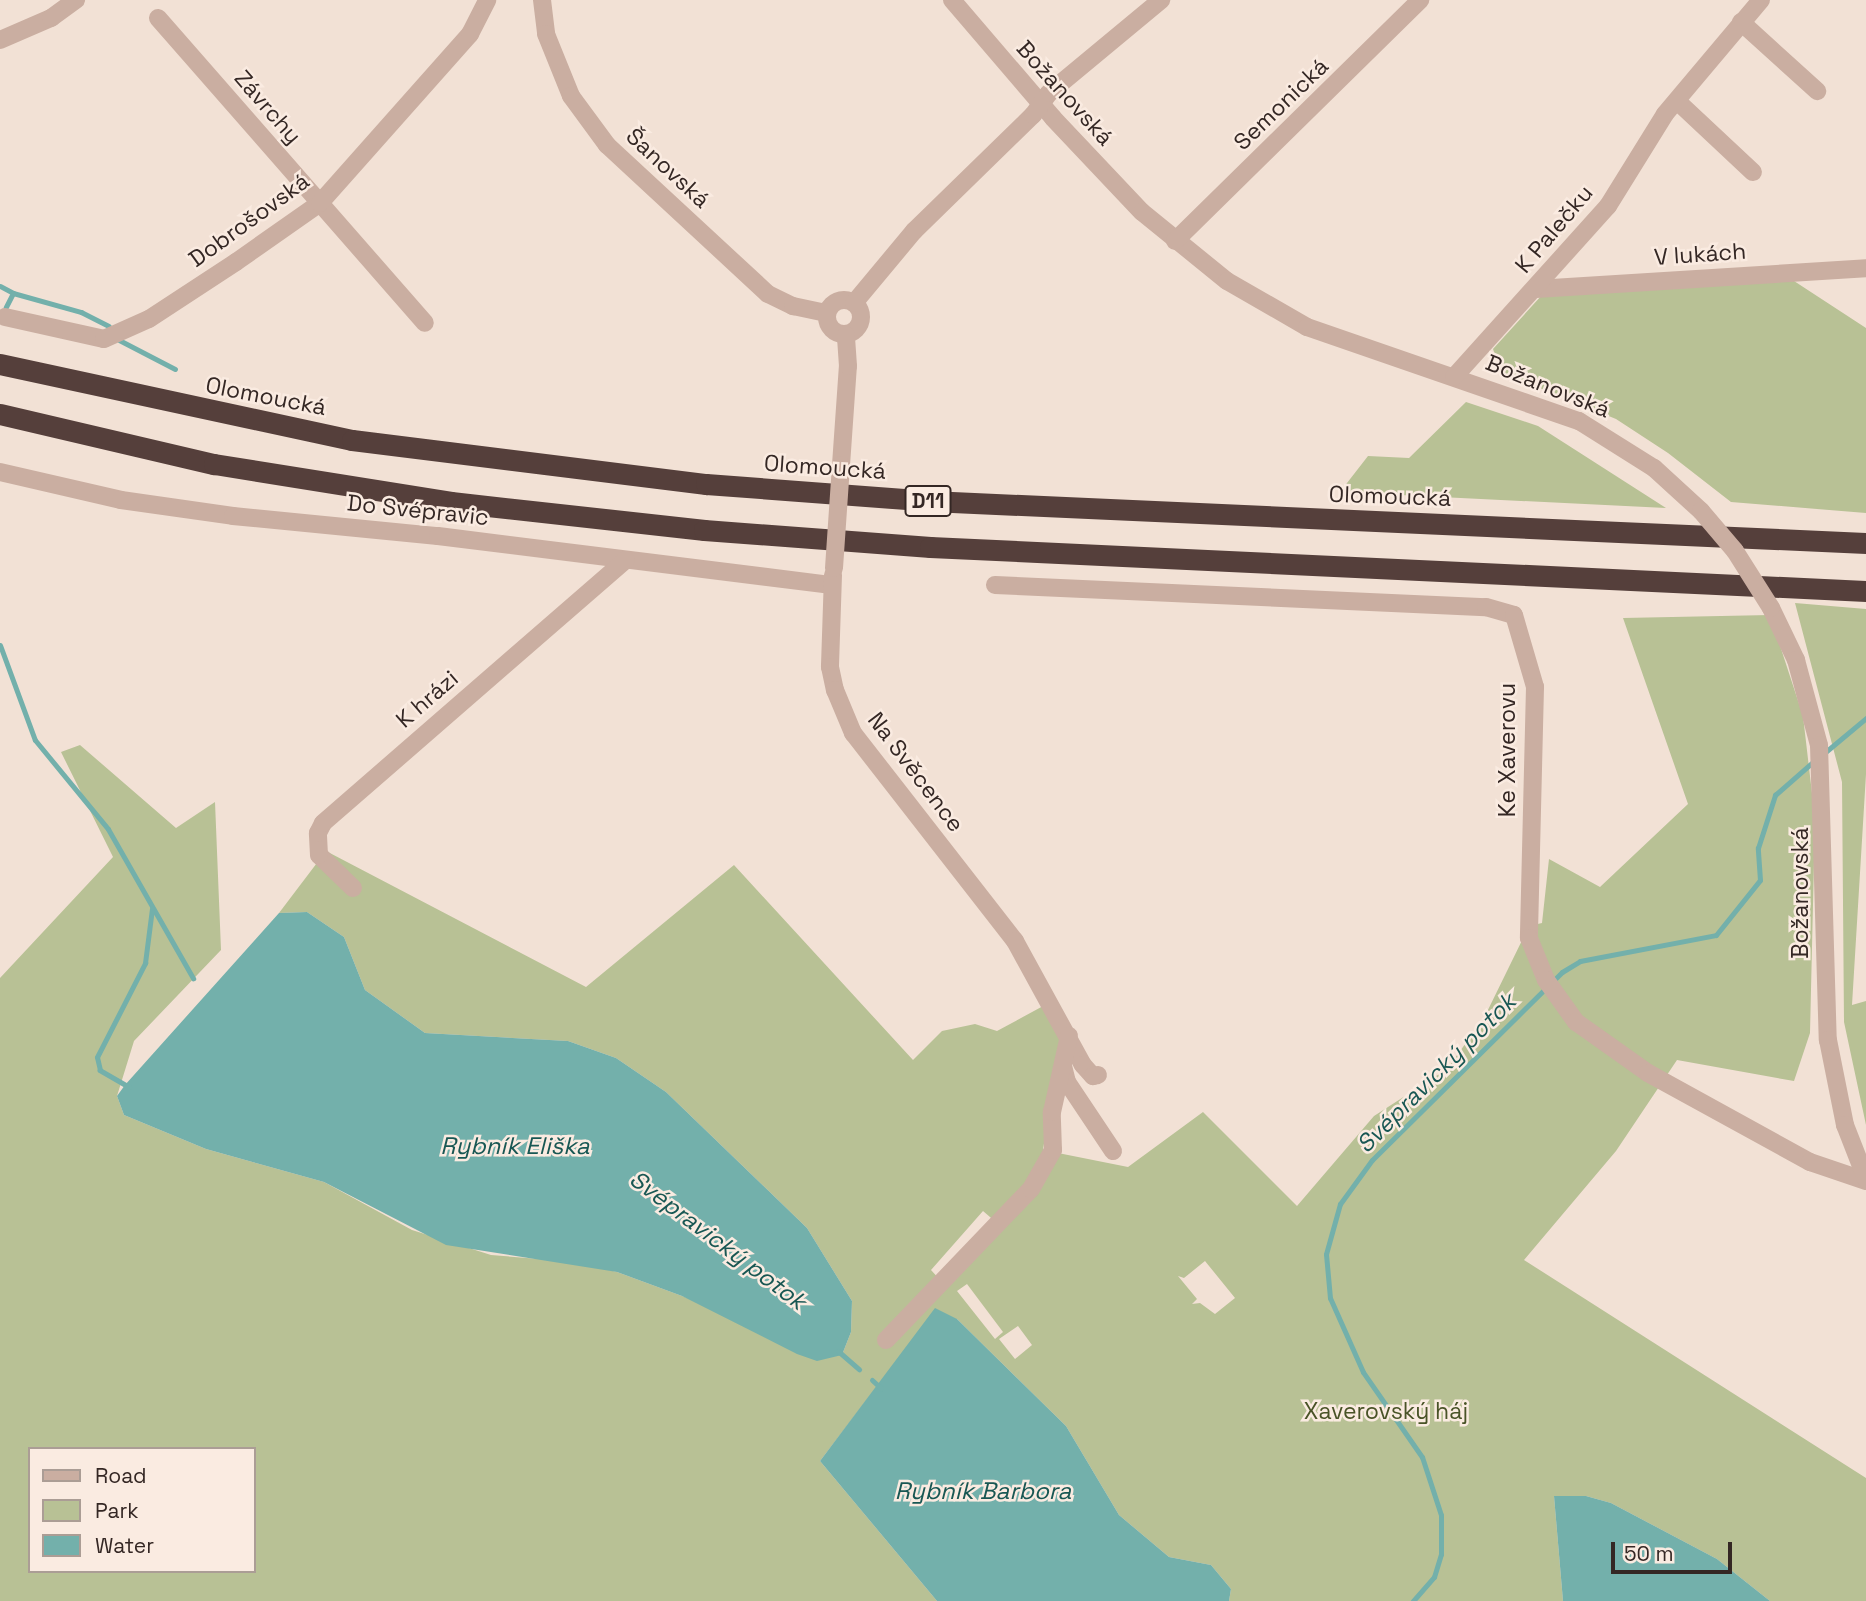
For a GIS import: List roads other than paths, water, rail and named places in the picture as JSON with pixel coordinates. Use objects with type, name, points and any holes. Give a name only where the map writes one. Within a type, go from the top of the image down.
[{"type":"highway","name":"Olomoucká","points":[[0,364],[352,440],[706,484],[943,502],[1866,543]]},
{"type":"highway","name":"D11","points":[[0,414],[266,472],[488,507],[704,530],[930,547],[1866,591]]},
{"type":"street","points":[[0,40],[51,18],[76,0]]},
{"type":"street","name":"Dobrošovská","points":[[5,317],[104,339],[156,314],[320,203],[462,44],[487,0]]},
{"type":"street","name":"Šanovská","points":[[542,0],[546,34],[571,96],[607,145],[768,294],[793,306],[827,313]]},
{"type":"street","name":"Božanovská","points":[[952,0],[1041,104],[1175,241],[1227,281],[1307,327],[1541,405],[1620,443],[1701,511],[1735,551],[1771,608],[1796,660],[1819,745],[1828,1040],[1846,1125],[1866,1180]]},
{"type":"street","points":[[845,334],[832,330],[827,313],[840,300],[855,303],[914,231],[1041,104],[1161,0]]},
{"type":"street","name":"Semonická","points":[[1175,241],[1420,0]]},
{"type":"street","name":"K Palečku","points":[[1454,377],[1608,206],[1677,101],[1761,0]]},
{"type":"street","name":"Závrchy","points":[[158,18],[425,323]]},
{"type":"street","points":[[1741,22],[1817,91]]},
{"type":"street","points":[[1677,101],[1753,172]]},
{"type":"street","name":"V lukách","points":[[1536,289],[1866,268]]},
{"type":"street","name":"Na Svěcence","points":[[855,303],[861,322],[845,334],[848,366],[833,577],[830,667],[835,690],[853,733],[1015,941],[1088,1072],[1098,1074]]},
{"type":"street","name":"Do Svépravic","points":[[0,472],[121,500],[233,516],[626,560],[833,577]]},
{"type":"street","name":"K hrázi","points":[[353,888],[319,855],[318,833],[323,823],[626,560]]},
{"type":"street","name":"Ke Xaverovu","points":[[995,585],[1486,607],[1514,615],[1535,687],[1529,938],[1549,986],[1576,1022],[1648,1073],[1810,1162],[1866,1180]]},
{"type":"street","points":[[886,1340],[1031,1189],[1053,1150],[1052,1112],[1069,1036]]},
{"type":"street","points":[[1063,1062],[1067,1082],[1113,1151]]},
{"type":"water","name":"Rybník Eliška","points":[[307,912],[344,937],[365,990],[425,1033],[568,1041],[616,1058],[666,1092],[807,1228],[852,1301],[851,1332],[842,1355],[817,1361],[797,1354],[682,1296],[617,1272],[446,1245],[324,1182],[206,1149],[124,1115],[117,1096],[125,1085],[279,913]]},
{"type":"water","name":"Rybník Barbora","points":[[935,1308],[957,1319],[1066,1426],[1119,1515],[1169,1557],[1211,1565],[1231,1589],[1229,1601],[937,1601],[820,1461]]},
{"type":"water","points":[[1554,1496],[1586,1496],[1611,1503],[1717,1559],[1770,1601],[1563,1601]]},
{"type":"waterway","name":"Svépravický potok","points":[[0,286],[13,293],[6,307]]},
{"type":"waterway","points":[[13,293],[81,312],[109,326]]},
{"type":"waterway","points":[[119,340],[175,369]]},
{"type":"waterway","name":"Svépravický potok","points":[[0,645],[35,740],[108,829],[193,978]]},
{"type":"waterway","name":"Svépravický potok","points":[[1823,754],[1866,718]]},
{"type":"waterway","name":"Svépravický potok","points":[[1413,1601],[1434,1577],[1441,1554],[1441,1515],[1422,1457],[1363,1372],[1330,1298],[1326,1254],[1340,1204],[1372,1160],[1562,972],[1580,961],[1716,935],[1760,880],[1758,848],[1775,795],[1815,760]]},
{"type":"waterway","points":[[129,1087],[100,1070],[97,1057],[145,963],[152,908]]},
{"type":"waterway","name":"Svépravický potok","points":[[838,1351],[859,1369]]},
{"type":"waterway","name":"Svépravický potok","points":[[872,1380],[881,1388]]},
{"type":"park label","name":"Xaverovský háj","points":[[1386,1411]]}]
